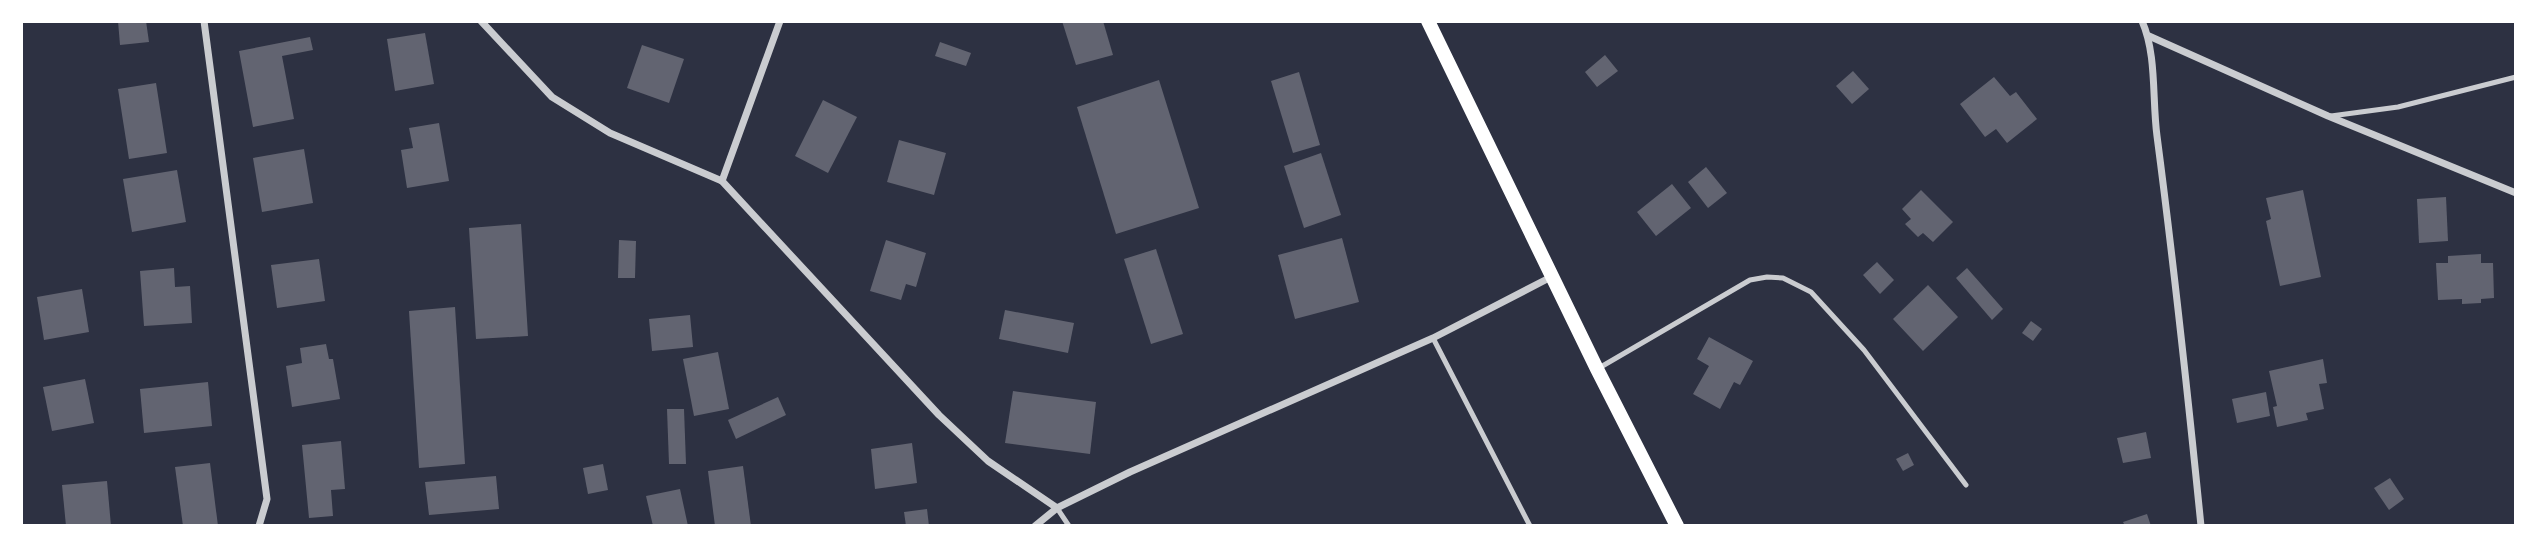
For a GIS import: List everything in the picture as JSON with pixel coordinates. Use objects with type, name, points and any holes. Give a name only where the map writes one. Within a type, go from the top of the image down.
[{"type":"main road","points":[[1428,21],[1597,369],[1677,526]]},
{"type":"street","points":[[204,21],[267,499],[259,526]]},
{"type":"street","points":[[481,21],[552,97],[610,133],[722,181],[939,415],[988,461],[1057,509]]},
{"type":"street","points":[[722,181],[780,21]]},
{"type":"street","points":[[2142,21],[2149,36],[2156,126],[2200,526]]},
{"type":"street","points":[[2149,36],[2328,116],[2516,193]]},
{"type":"street","points":[[1035,526],[1057,509],[1130,472],[1433,338],[1553,276]]},
{"type":"lane","points":[[2328,116],[2398,107],[2516,77]]},
{"type":"lane","points":[[1597,369],[1750,280],[1783,278],[1811,292],[1864,351],[1966,485]]},
{"type":"lane","points":[[1433,338],[1530,526]]},
{"type":"lane","points":[[1057,509],[1069,526]]},
{"type":"building","points":[[118,21],[146,21],[149,42],[120,45]]},
{"type":"building","points":[[1062,21],[1103,21],[1113,55],[1076,65]]},
{"type":"building","points":[[425,33],[434,84],[395,91],[387,39]]},
{"type":"building","points":[[310,37],[313,50],[282,56],[294,119],[253,127],[239,51]]},
{"type":"building","points":[[940,42],[971,53],[966,66],[935,56]]},
{"type":"building","points":[[642,45],[684,59],[669,103],[627,88]]},
{"type":"building","points":[[1605,55],[1618,71],[1597,87],[1585,72]]},
{"type":"building","points":[[1853,71],[1869,89],[1852,104],[1836,86]]},
{"type":"building","points":[[1299,72],[1320,145],[1293,153],[1271,81]]},
{"type":"building","points":[[1994,77],[2010,96],[2016,92],[2037,119],[2007,143],[1996,129],[1985,137],[1960,104]]},
{"type":"building","points":[[1159,80],[1199,208],[1116,234],[1077,107]]},
{"type":"building","points":[[156,83],[167,153],[129,159],[118,89]]},
{"type":"building","points":[[823,100],[857,117],[828,173],[795,156]]},
{"type":"building","points":[[439,123],[449,181],[407,188],[401,150],[413,148],[409,128]]},
{"type":"building","points":[[899,140],[946,153],[934,195],[887,182]]},
{"type":"building","points":[[304,149],[313,203],[262,212],[253,158]]},
{"type":"building","points":[[1321,153],[1341,215],[1304,228],[1284,166]]},
{"type":"building","points":[[1706,167],[1727,193],[1708,208],[1688,182]]},
{"type":"building","points":[[177,170],[186,222],[132,232],[123,179]]},
{"type":"building","points":[[1672,184],[1691,208],[1656,236],[1637,212]]},
{"type":"building","points":[[1921,190],[1953,222],[1933,242],[1923,233],[1918,237],[1905,224],[1911,219],[1902,209]]},
{"type":"building","points":[[2303,190],[2321,277],[2280,286],[2266,221],[2271,219],[2266,198]]},
{"type":"building","points":[[2446,197],[2448,241],[2419,243],[2417,199]]},
{"type":"building","points":[[521,224],[528,336],[476,339],[469,228]]},
{"type":"building","points":[[1342,238],[1359,302],[1295,319],[1278,255]]},
{"type":"building","points":[[619,240],[636,241],[635,278],[618,278]]},
{"type":"building","points":[[886,240],[926,253],[916,287],[906,284],[901,300],[870,291]]},
{"type":"building","points":[[1156,249],[1183,334],[1151,344],[1124,259]]},
{"type":"building","points":[[2481,254],[2481,263],[2493,263],[2494,298],[2481,299],[2481,303],[2462,304],[2462,299],[2438,300],[2436,263],[2448,263],[2448,256]]},
{"type":"building","points":[[319,259],[325,301],[277,308],[271,265]]},
{"type":"building","points":[[1877,262],[1894,280],[1880,294],[1863,275]]},
{"type":"building","points":[[174,268],[175,287],[190,286],[192,323],[144,326],[140,271]]},
{"type":"building","points":[[1967,268],[2003,309],[1992,320],[1956,278]]},
{"type":"building","points":[[1928,285],[1958,317],[1923,351],[1893,319]]},
{"type":"building","points":[[82,289],[89,332],[44,340],[37,297]]},
{"type":"building","points":[[455,307],[465,464],[419,468],[409,311]]},
{"type":"building","points":[[1005,310],[1074,323],[1068,353],[999,339]]},
{"type":"building","points":[[690,315],[693,347],[652,351],[649,319]]},
{"type":"building","points":[[2031,321],[2042,329],[2033,341],[2022,333]]},
{"type":"building","points":[[1709,337],[1753,361],[1740,385],[1734,382],[1720,409],[1693,394],[1709,366],[1697,359]]},
{"type":"building","points":[[326,344],[329,359],[333,359],[340,399],[292,407],[286,366],[302,363],[300,348]]},
{"type":"building","points":[[718,352],[729,409],[694,416],[683,359]]},
{"type":"building","points":[[2323,359],[2327,383],[2319,384],[2324,409],[2306,413],[2308,420],[2277,427],[2273,407],[2277,406],[2269,371]]},
{"type":"building","points":[[85,379],[94,423],[52,431],[43,387]]},
{"type":"building","points":[[208,382],[212,426],[144,433],[140,389]]},
{"type":"building","points":[[1013,391],[1096,402],[1090,454],[1005,443]]},
{"type":"building","points":[[2266,392],[2270,416],[2237,423],[2232,399]]},
{"type":"building","points":[[778,397],[786,415],[736,439],[728,420]]},
{"type":"building","points":[[667,409],[684,409],[686,464],[669,464]]},
{"type":"building","points":[[2146,432],[2151,458],[2123,463],[2117,438]]},
{"type":"building","points":[[341,441],[345,489],[331,490],[333,516],[309,518],[302,445]]},
{"type":"building","points":[[912,443],[917,483],[875,489],[871,449]]},
{"type":"building","points":[[1908,453],[1914,465],[1903,471],[1896,459]]},
{"type":"building","points":[[210,463],[218,526],[183,526],[175,467]]},
{"type":"building","points":[[603,464],[608,490],[588,494],[583,468]]},
{"type":"building","points":[[743,466],[751,526],[715,526],[708,471]]},
{"type":"building","points":[[496,476],[499,509],[429,515],[425,482]]},
{"type":"building","points":[[2390,478],[2404,499],[2389,510],[2374,488]]},
{"type":"building","points":[[107,481],[111,526],[66,526],[62,485]]},
{"type":"building","points":[[680,489],[688,526],[653,526],[646,496]]},
{"type":"building","points":[[927,509],[929,526],[906,526],[904,512]]},
{"type":"building","points":[[2147,514],[2151,526],[2125,526],[2123,522]]}]
